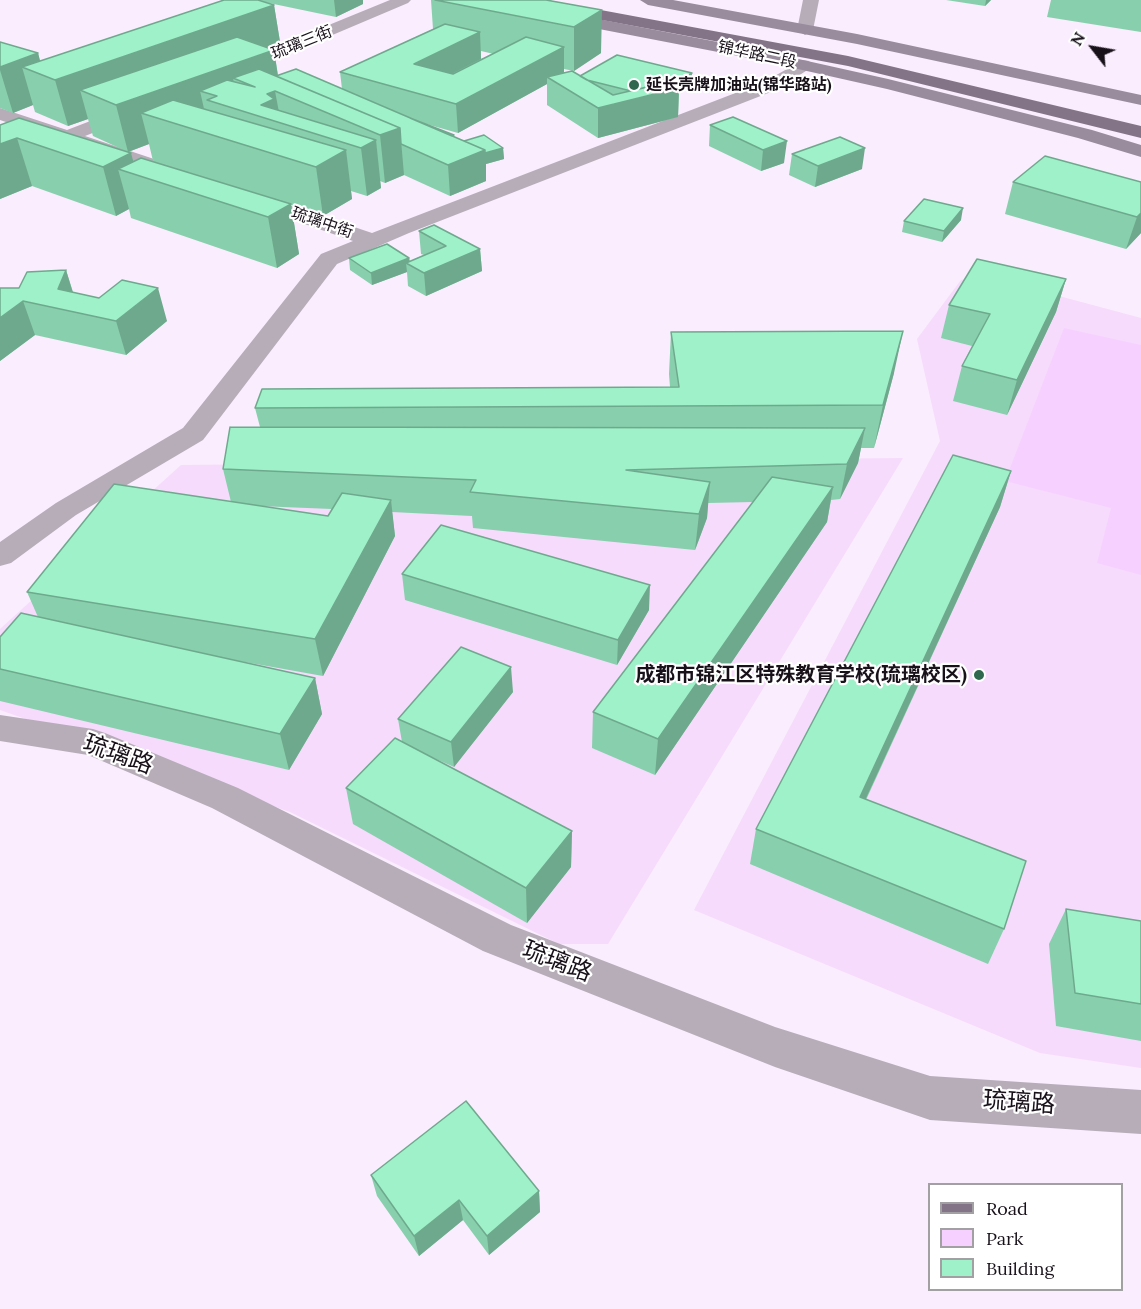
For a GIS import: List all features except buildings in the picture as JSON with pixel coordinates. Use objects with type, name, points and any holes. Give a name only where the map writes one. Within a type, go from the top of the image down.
[{"type":"main road","name":"锦华路二段","points":[[475,0],[803,65],[1073,131],[1141,151]]},
{"type":"main road","name":"锦华路二段","points":[[522,0],[1000,90]]},
{"type":"main road","name":"锦华路二段","points":[[587,0],[834,48],[1000,90]]},
{"type":"main road","name":"锦华路二段","points":[[648,0],[805,30],[1141,100]]},
{"type":"main road","points":[[1000,90],[1141,115]]},
{"type":"main road","points":[[1000,90],[1141,132]]},
{"type":"street","name":"琉璃三街","points":[[216,77],[402,0]]},
{"type":"street","points":[[805,30],[811,0]]},
{"type":"street","points":[[0,556],[66,509],[193,434],[329,259],[372,240],[770,87],[803,65]]},
{"type":"street","points":[[0,163],[152,103]]},
{"type":"street","points":[[0,114],[204,182]]},
{"type":"street","name":"琉璃中街","points":[[226,190],[372,240]]},
{"type":"street","name":"琉璃路","points":[[0,728],[93,742],[225,798],[497,938],[776,1047],[930,1098],[1141,1112]]},
{"type":"shaded area","name":"成都市锦江区特殊教育学校(琉璃校区)","points":[[988,277],[1141,318],[1141,1068],[1040,1053],[694,910],[940,441],[917,339],[961,280]]},
{"type":"shaded area","points":[[903,458],[608,944],[559,944],[290,812],[0,710],[0,629],[181,465]]},
{"type":"green space","points":[[1064,328],[1141,345],[1141,575],[1097,563],[1111,508],[1005,481]]},
{"type":"place","name":"延长壳牌加油站(锦华路站)","points":[[634,85]]},
{"type":"place","name":"成都市锦江区特殊教育学校(琉璃校区)","points":[[979,675]]}]
